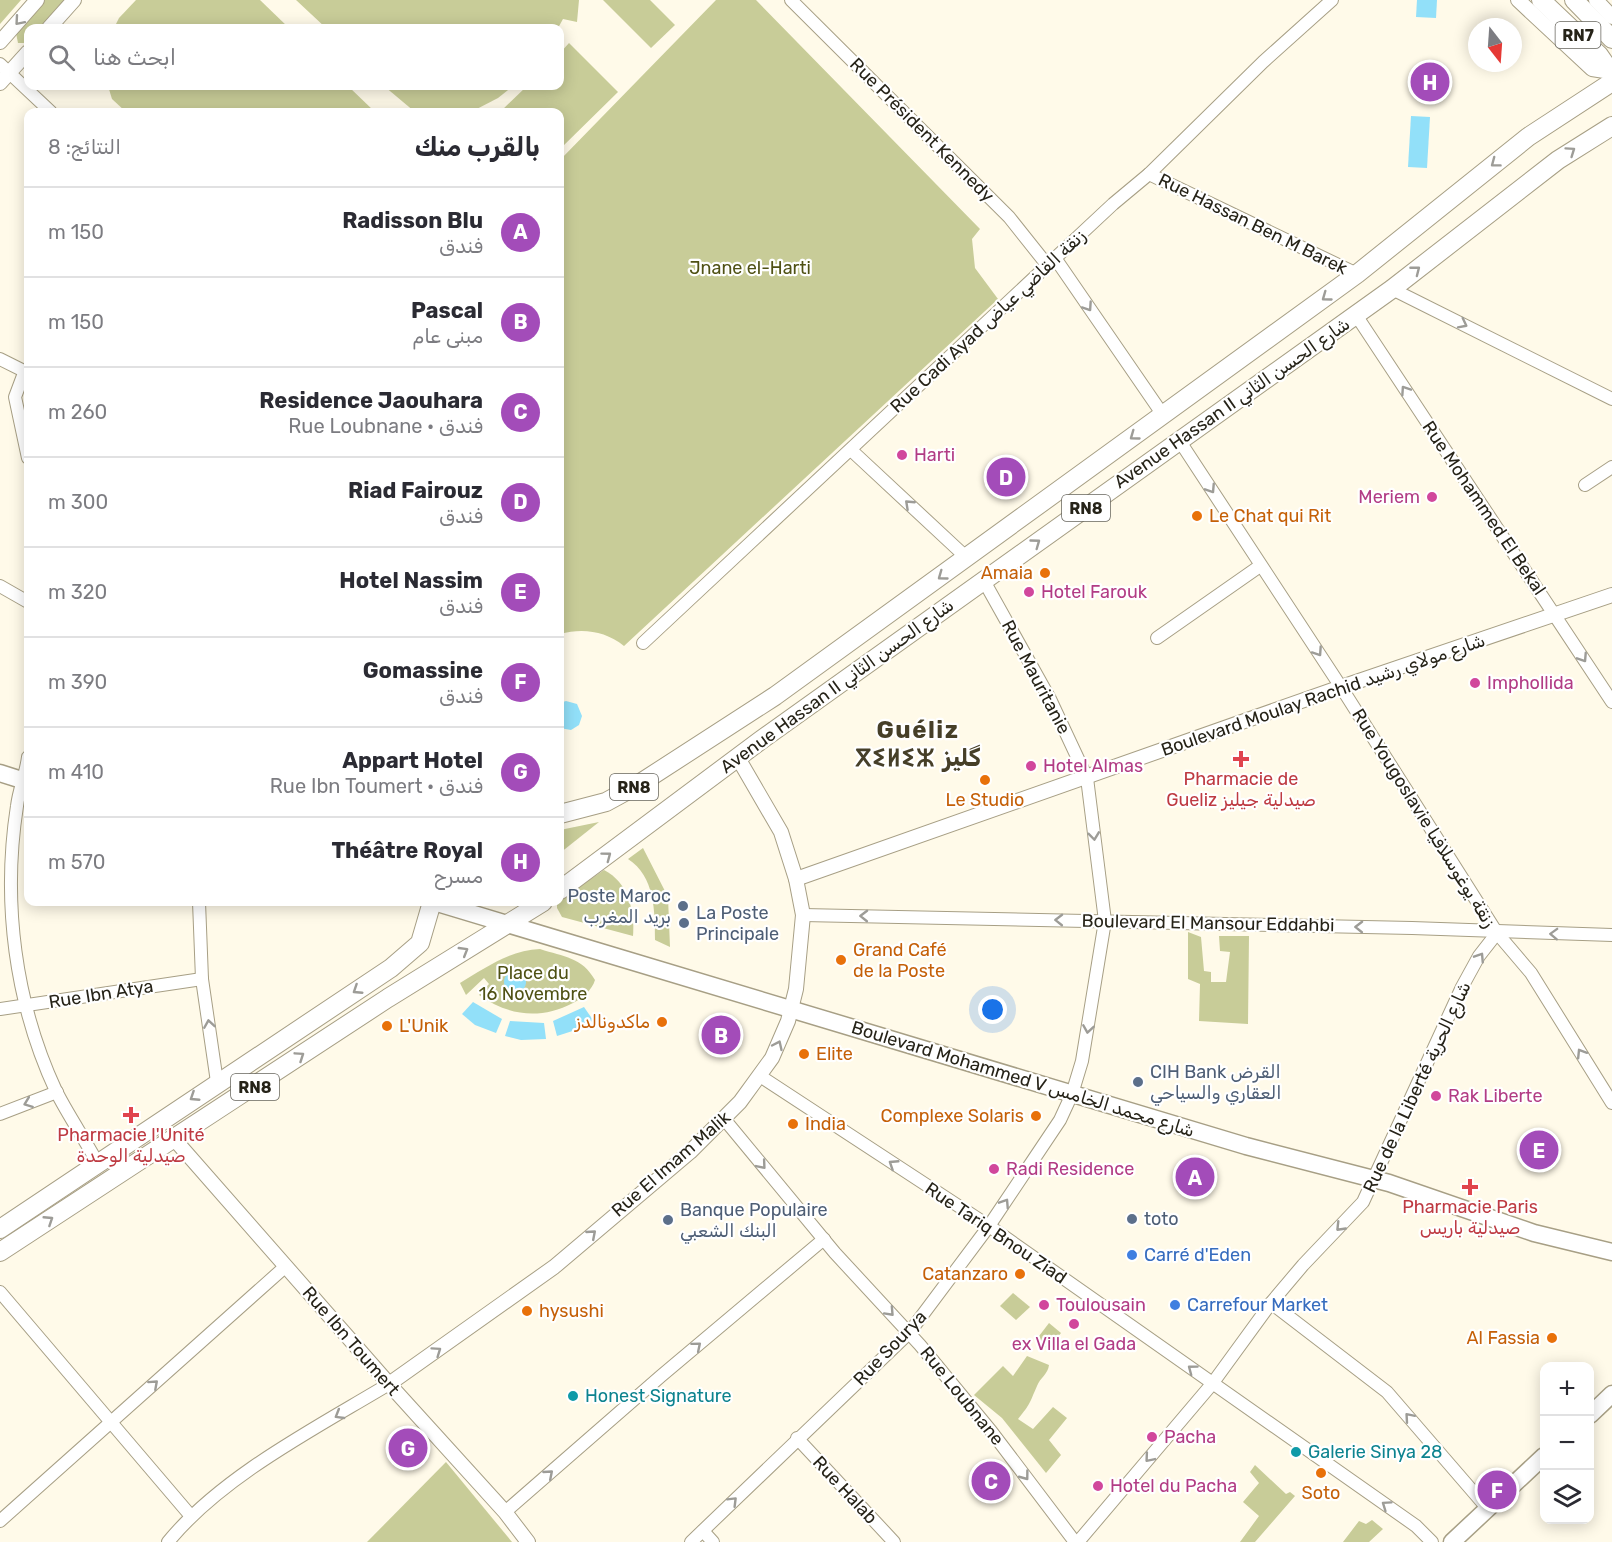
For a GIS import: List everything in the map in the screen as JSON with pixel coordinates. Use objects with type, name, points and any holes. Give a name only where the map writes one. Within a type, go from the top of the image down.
[{"type":"main road","name":"RN7","points":[[1541,0],[1599,55],[1612,76]]},
{"type":"main road","name":"RN7","points":[[1574,0],[1612,39]]},
{"type":"main road","name":"Avenue Hassan II شارع الحسن الثاني","points":[[564,813],[606,802],[677,761],[775,696],[1357,274],[1487,168],[1612,76]]},
{"type":"main road","name":"Avenue Hassan II شارع الحسن الثاني","points":[[564,887],[738,758],[1356,315],[1558,160],[1612,126]]},
{"type":"main road","points":[[0,774],[24,781]]},
{"type":"main road","name":"RN8","points":[[0,1229],[405,956],[420,943],[432,906]]},
{"type":"main road","name":"Boulevard Mohammed V شارع محمد الخامس","points":[[448,906],[511,923],[547,937],[1246,1146],[1372,1179],[1534,1233],[1612,1252]]},
{"type":"main road","name":"RN8","points":[[0,1252],[175,1140],[388,998],[537,906]]},
{"type":"main road","points":[[1594,1411],[1612,1394]]},
{"type":"main road","points":[[1452,1542],[1540,1461]]},
{"type":"street","points":[[0,42],[37,0]]},
{"type":"street","points":[[53,24],[74,0]]},
{"type":"street","name":"Rue Président Kennedy","points":[[791,0],[1009,217],[1051,262]]},
{"type":"street","name":"Rue Cadi Ayad زنقة القاضي عياض","points":[[643,643],[1113,204],[1149,174],[1263,62],[1332,0]]},
{"type":"street","points":[[1518,0],[1592,69],[1612,76]]},
{"type":"street","points":[[1596,0],[1612,17]]},
{"type":"street","points":[[24,55],[3,73],[46,108]]},
{"type":"street","name":"Rue Hassan Ben M Barek","points":[[1149,174],[1357,274]]},
{"type":"street","points":[[1051,262],[1163,415]]},
{"type":"street","points":[[1392,288],[1612,399]]},
{"type":"street","name":"Rue Mohammed El Bekal","points":[[1356,315],[1612,702]]},
{"type":"street","points":[[0,358],[24,370]]},
{"type":"street","points":[[24,378],[15,398],[24,440]]},
{"type":"street","name":"Rue Yougoslavie زنقة يوغوسلافيا","points":[[1179,440],[1341,687],[1497,933],[1531,973],[1612,1102]]},
{"type":"street","points":[[852,450],[968,558]]},
{"type":"street","points":[[1585,485],[1612,467]]},
{"type":"street","points":[[1157,638],[1260,566]]},
{"type":"street","name":"Rue Mauritanie","points":[[984,581],[1050,699],[1087,778],[1105,921],[1082,1061],[1072,1094]]},
{"type":"street","points":[[0,586],[24,600]]},
{"type":"street","name":"Boulevard Moulay Rachid شارع مولاي رشيد","points":[[796,879],[1341,687],[1612,595]]},
{"type":"street","name":"Rue El Imam Malik","points":[[389,1384],[554,1267],[690,1152],[724,1120],[759,1076],[782,1038],[796,989],[803,915],[796,879],[781,832],[738,758]]},
{"type":"street","points":[[24,784],[16,808],[5,909],[25,1006],[57,1092],[97,1162]]},
{"type":"street","points":[[199,906],[202,979],[217,1082]]},
{"type":"street","name":"Boulevard El Mansour Eddahbi","points":[[803,915],[1612,935]]},
{"type":"street","name":"Rue de la Liberté شارع الحرية","points":[[1076,1542],[1212,1384],[1271,1304],[1363,1202],[1462,987],[1479,956],[1497,933]]},
{"type":"street","name":"Rue Ibn Atya","points":[[0,1009],[202,979]]},
{"type":"street","name":"Rue Tariq Bnou Ziad","points":[[759,1076],[989,1226],[1416,1526],[1431,1542]]},
{"type":"street","points":[[0,1114],[57,1092]]},
{"type":"street","name":"Rue Sourya","points":[[691,1542],[796,1438],[909,1333],[989,1226],[1060,1120],[1072,1094]]},
{"type":"street","name":"Rue Loubnane","points":[[724,1120],[991,1431],[1076,1542]]},
{"type":"street","name":"Rue Ibn Toumert","points":[[175,1140],[389,1384],[505,1512],[528,1542]]},
{"type":"street","points":[[505,1512],[824,1239]]},
{"type":"street","points":[[0,1521],[286,1266]]},
{"type":"street","points":[[0,1292],[190,1515]]},
{"type":"street","points":[[1271,1304],[1387,1392],[1488,1509]]},
{"type":"street","points":[[168,1542],[190,1515],[278,1451],[389,1384]]},
{"type":"street","name":"Rue Halab","points":[[796,1438],[894,1542]]},
{"type":"street","points":[[703,1531],[713,1542]]},
{"type":"green space","points":[[0,0],[21,0],[0,24]]},
{"type":"green space","points":[[45,0],[66,0],[45,24],[24,24],[24,43],[18,43],[16,33]]},
{"type":"green space","points":[[136,0],[260,0],[285,24],[116,24]]},
{"type":"green space","points":[[296,0],[579,0],[577,22],[563,19],[560,24],[322,24]]},
{"type":"green space","points":[[603,0],[650,0],[675,25],[651,48]]},
{"type":"green space","name":"Jnane el-Harti","points":[[716,0],[756,0],[980,229],[972,239],[975,268],[998,299],[624,646],[609,637],[594,632],[564,633],[564,156]]},
{"type":"green space","points":[[569,43],[618,92],[564,145],[564,108],[504,108],[523,90],[564,90],[564,49]]},
{"type":"green space","points":[[109,90],[352,90],[371,108],[122,108],[112,99]]},
{"type":"green space","points":[[389,90],[508,90],[479,108],[410,108]]},
{"type":"green space","points":[[599,822],[564,850],[564,829]]},
{"type":"green space","points":[[643,848],[668,897],[670,947],[655,940],[652,895],[644,875],[628,859]]},
{"type":"green space","name":"Place du 16 Novembre","points":[[604,870],[619,882],[628,898],[633,917],[633,936],[562,917],[557,906],[564,906],[564,897]]},
{"type":"green space","points":[[1188,932],[1201,937],[1204,971],[1211,972],[1211,982],[1226,982],[1230,952],[1220,951],[1219,936],[1249,936],[1248,1024],[1199,1021],[1200,984],[1188,979]]},
{"type":"green space","name":"Place du 16 Novembre","points":[[540,949],[572,959],[590,972],[595,980],[594,984],[584,996],[549,1012],[525,1013],[502,1008],[479,995],[489,984],[484,978],[466,995],[460,983],[508,956]]},
{"type":"green space","points":[[1013,1293],[1030,1307],[1016,1320],[1000,1306]]},
{"type":"green space","points":[[1049,1323],[1061,1333],[1048,1349],[1036,1340]]},
{"type":"green space","points":[[1027,1356],[1049,1365],[1018,1419],[1033,1429],[1053,1407],[1067,1418],[1049,1440],[1061,1455],[1046,1473],[1002,1418],[974,1395],[1003,1366],[1013,1376]]},
{"type":"green space","points":[[446,1462],[512,1542],[367,1542]]},
{"type":"green space","points":[[1255,1465],[1286,1494],[1290,1492],[1295,1496],[1255,1542],[1240,1542],[1259,1516],[1243,1502],[1259,1483],[1250,1472]]},
{"type":"green space","points":[[1372,1520],[1383,1529],[1369,1542],[1343,1542],[1359,1521],[1366,1524]]},
{"type":"water","points":[[1417,0],[1437,0],[1436,18],[1416,17]]},
{"type":"water","points":[[1411,116],[1430,117],[1427,168],[1408,167]]},
{"type":"water","points":[[564,702],[577,704],[582,716],[579,725],[571,730],[564,729]]},
{"type":"water","points":[[515,971],[523,974],[526,982],[523,990],[515,993],[507,990],[504,982],[507,974]]},
{"type":"water","name":"Place du 16 Novembre","points":[[473,1002],[502,1019],[496,1033],[475,1025],[462,1014]]},
{"type":"water","name":"Place du 16 Novembre","points":[[584,1007],[593,1020],[585,1027],[557,1036],[553,1021]]},
{"type":"water","name":"Place du 16 Novembre","points":[[510,1021],[544,1023],[546,1039],[521,1040],[505,1036]]},
{"type":"place","name":"Théâtre Royal","points":[[1430,82]]},
{"type":"place","name":"Harti","points":[[902,455]]},
{"type":"place","name":"Riad Fairouz","points":[[1006,477]]},
{"type":"place","name":"Meriem","points":[[1432,497]]},
{"type":"place","name":"Le Chat qui Rit","points":[[1197,516]]},
{"type":"place","name":"Amaia","points":[[1045,573]]},
{"type":"place","name":"Hotel Farouk","points":[[1029,592]]},
{"type":"place","name":"Imphollida","points":[[1475,683]]},
{"type":"place","name":"Pharmacie de Gueliz صيدلية جيليز","points":[[1241,759]]},
{"type":"place","name":"Hotel Almas","points":[[1031,766]]},
{"type":"place","name":"Le Studio","points":[[985,780]]},
{"type":"place","name":"Poste Maroc بريد المغرب","points":[[683,906]]},
{"type":"place","name":"La Poste Principale","points":[[684,923]]},
{"type":"place","name":"Grand Café de la Poste","points":[[841,960]]},
{"type":"place","name":"ماكدونالدز","points":[[662,1022]]},
{"type":"place","name":"L'Unik","points":[[387,1026]]},
{"type":"place","name":"Pascal","points":[[721,1035]]},
{"type":"place","name":"Elite","points":[[804,1054]]},
{"type":"place","name":"CIH Bank القرض العقاري والسياحي","points":[[1138,1082]]},
{"type":"place","name":"Rak Liberte","points":[[1436,1096]]},
{"type":"place","name":"Pharmacie l'Unité صيدلية الوحدة","points":[[131,1115]]},
{"type":"place","name":"Complexe Solaris","points":[[1036,1116]]},
{"type":"place","name":"India","points":[[793,1124]]},
{"type":"place","name":"Hotel Nassim","points":[[1539,1150]]},
{"type":"place","name":"Radi Residence","points":[[994,1169]]},
{"type":"place","name":"Radisson Blu","points":[[1195,1177]]},
{"type":"place","name":"Pharmacie Paris صيدلية باريس","points":[[1470,1187]]},
{"type":"place","name":"toto","points":[[1132,1219]]},
{"type":"place","name":"Banque Populaire البنك الشعبي","points":[[668,1220]]},
{"type":"place","name":"Carré d'Eden","points":[[1132,1255]]},
{"type":"place","name":"Catanzaro","points":[[1020,1274]]},
{"type":"place","name":"Toulousain","points":[[1044,1305]]},
{"type":"place","name":"Carrefour Market","points":[[1175,1305]]},
{"type":"place","name":"hysushi","points":[[527,1311]]},
{"type":"place","name":"ex Villa el Gada","points":[[1074,1324]]},
{"type":"place","name":"Al Fassia","points":[[1552,1338]]},
{"type":"place","name":"Honest Signature","points":[[573,1396]]},
{"type":"place","name":"Pacha","points":[[1152,1437]]},
{"type":"place","name":"Appart Hotel","points":[[408,1448]]},
{"type":"place","name":"Galerie Sinya 28","points":[[1296,1452]]},
{"type":"place","name":"Soto","points":[[1321,1473]]},
{"type":"place","name":"Residence Jaouhara","points":[[991,1481]]},
{"type":"place","name":"Hotel du Pacha","points":[[1098,1486]]},
{"type":"place","name":"Gomassine","points":[[1497,1490]]},
{"type":"district","name":"Guéliz ⴳⵉⵍⵉⵣ گليز","points":[[918,744]]}]
